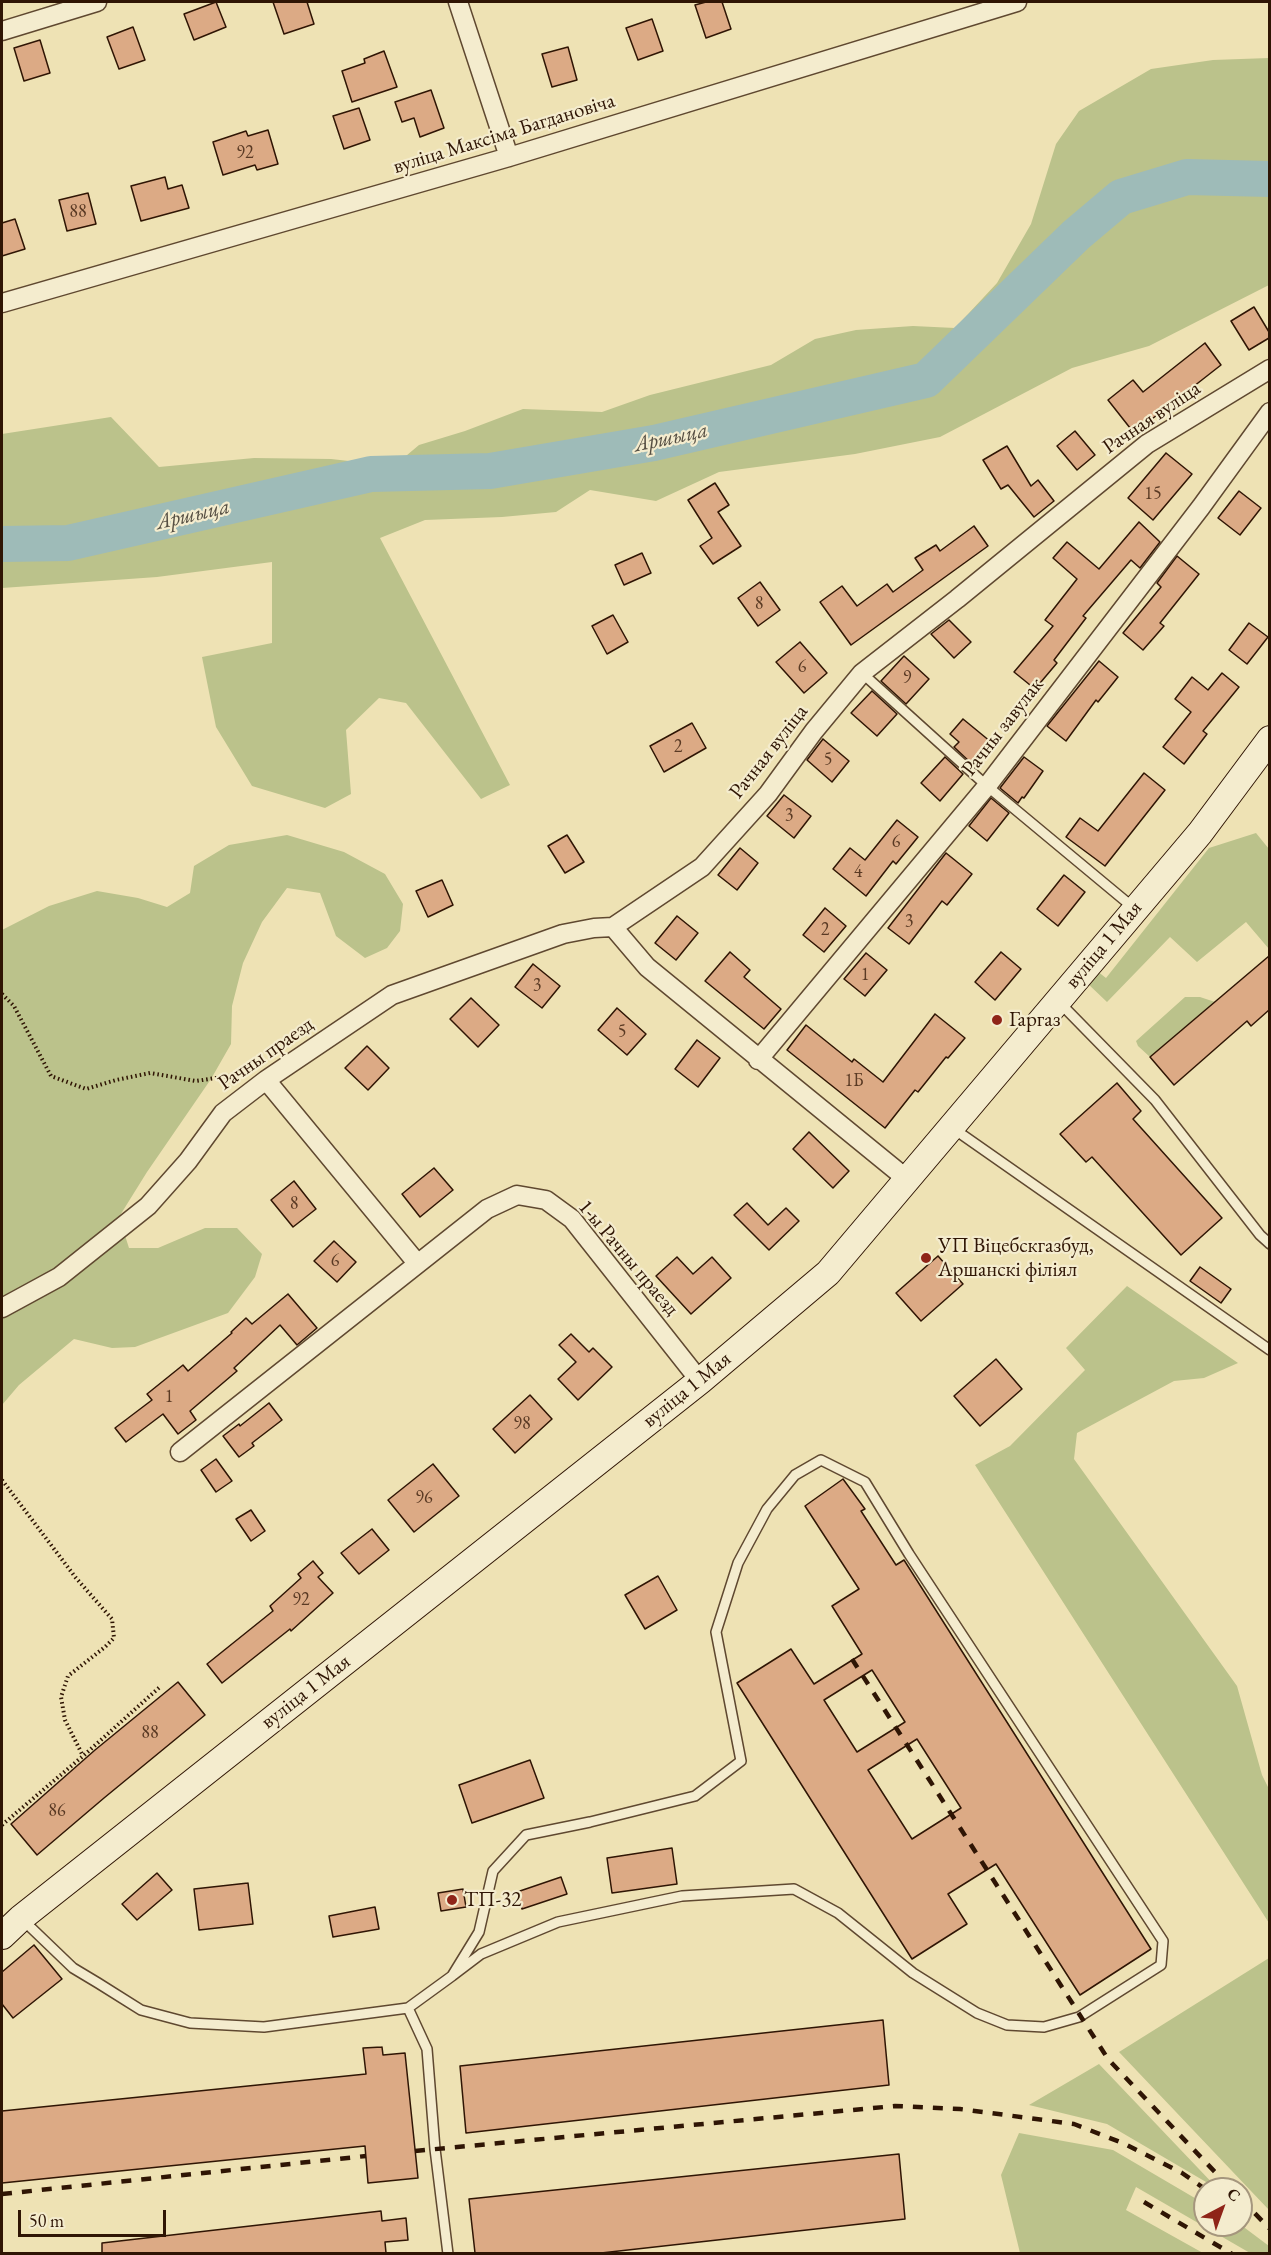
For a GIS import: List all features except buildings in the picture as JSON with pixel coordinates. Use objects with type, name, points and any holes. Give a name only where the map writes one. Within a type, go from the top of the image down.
[{"type":"street","points":[[2,31],[97,2]]},
{"type":"street","points":[[458,2],[509,157]]},
{"type":"street","name":"вуліца Максіма Багдановіча","points":[[2,303],[509,157],[1017,2]]},
{"type":"street","name":"Рачная вуліца","points":[[612,927],[702,867],[768,794],[814,731],[862,674],[957,600],[1147,444],[1269,369]]},
{"type":"street","name":"Рачны завулак","points":[[758,1060],[987,786],[1201,507],[1269,412]]},
{"type":"street","name":"вуліца 1 Мая","points":[[2,1936],[21,1918],[700,1381],[828,1273],[1200,833],[1269,739]]},
{"type":"street","points":[[612,927],[647,967],[758,1060],[908,1179]]},
{"type":"street","name":"Рачны праезд","points":[[2,1308],[59,1277],[148,1206],[188,1161],[224,1113],[284,1067],[392,995],[563,934],[612,927]]},
{"type":"street","points":[[267,1080],[417,1263]]},
{"type":"street","name":"1-ы Рачны праезд","points":[[180,1452],[487,1209],[517,1195],[546,1200],[572,1219],[700,1381]]},
{"type":"lane","points":[[862,674],[987,786],[1135,909]]},
{"type":"lane","points":[[1058,1001],[1155,1100],[1269,1244]]},
{"type":"lane","points":[[952,1127],[1269,1350]]},
{"type":"lane","points":[[21,1918],[74,1968],[141,2010],[190,2023],[264,2026],[408,2008],[452,1976],[481,1954],[558,1922],[682,1896],[794,1889],[838,1913],[913,1973],[976,2013],[1007,2025],[1044,2027],[1079,2017],[1161,1965],[1163,1941],[909,1554],[865,1482],[821,1460],[795,1475],[767,1509],[738,1563],[717,1632],[741,1761],[695,1796],[526,1835],[493,1871],[479,1932],[452,1976]]},
{"type":"lane","points":[[408,2008],[426,2049],[448,2253]]},
{"type":"path","points":[[2,994],[14,1006],[51,1076],[86,1089],[150,1073],[196,1081],[284,1067]]},
{"type":"path","points":[[2,1480],[76,1578],[112,1618],[114,1638],[68,1676],[61,1697],[65,1720],[83,1756]]},
{"type":"path","points":[[2,1825],[161,1686]]},
{"type":"green space","points":[[1269,58],[1269,285],[1149,346],[1072,368],[940,437],[855,454],[719,472],[656,501],[590,490],[556,512],[425,520],[380,538],[510,785],[481,799],[406,703],[379,698],[346,730],[351,794],[325,808],[252,786],[216,727],[202,657],[272,643],[272,562],[157,577],[2,588],[2,434],[111,417],[159,467],[254,458],[331,459],[394,466],[419,445],[465,431],[523,409],[602,412],[650,395],[771,365],[815,339],[856,330],[913,326],[955,328],[997,283],[1031,224],[1056,144],[1079,111],[1151,69],[1213,60]]},
{"type":"green space","points":[[1256,833],[1269,849],[1269,949],[1246,922],[1197,962],[1170,937],[1107,1002],[1086,982],[1097,971],[1106,978],[1209,848]]},
{"type":"green space","points":[[287,835],[344,852],[385,874],[403,904],[400,931],[387,948],[365,958],[336,936],[320,893],[287,888],[262,922],[243,963],[232,1006],[231,1044],[211,1079],[119,1217],[129,1248],[158,1248],[205,1228],[237,1228],[262,1254],[255,1277],[228,1313],[135,1347],[112,1348],[74,1339],[19,1385],[2,1405],[2,930],[49,906],[97,891],[138,898],[167,907],[190,893],[194,866],[229,845]]},
{"type":"green space","points":[[1185,997],[1200,997],[1215,1002],[1150,1057],[1136,1041]]},
{"type":"green space","points":[[1127,1286],[1238,1363],[1204,1378],[1174,1381],[1077,1433],[1074,1459],[1237,1686],[1262,1775],[1269,1789],[1269,1923],[975,1465],[1010,1446],[1085,1370],[1066,1348]]},
{"type":"green space","points":[[1269,1958],[1269,2210],[1253,2193],[1253,2177],[1238,2177],[1119,2052]]},
{"type":"green space","points":[[1099,2064],[1207,2177],[1198,2177],[1107,2124],[1029,2105]]},
{"type":"green space","points":[[1019,2133],[1113,2150],[1193,2197],[1193,2220],[1136,2187],[1126,2210],[1203,2253],[1020,2253],[1001,2175]]},
{"type":"green space","points":[[1253,2234],[1269,2246],[1269,2253],[1250,2253],[1222,2237],[1253,2237]]},
{"type":"waterway","name":"Аршыца","points":[[2,544],[68,543],[371,474],[490,471],[654,443],[926,380],[1076,235],[1121,197],[1187,177],[1270,179]]},
{"type":"railway","points":[[852,1659],[1108,2059],[1220,2177]]},
{"type":"railway","points":[[415,2151],[895,2106],[960,2109],[1074,2124],[1125,2144],[1193,2181]]},
{"type":"railway","points":[[2,2194],[366,2156]]},
{"type":"railway","points":[[1144,2202],[1232,2254]]},
{"type":"railway","points":[[1253,2211],[1270,2229]]},
{"type":"place","name":"Гаргаз","points":[[997,1020]]},
{"type":"place","name":"УП Віцебскгазбуд, Аршанскі філіял","points":[[926,1258]]},
{"type":"place","name":"ТП-32","points":[[452,1900]]}]
